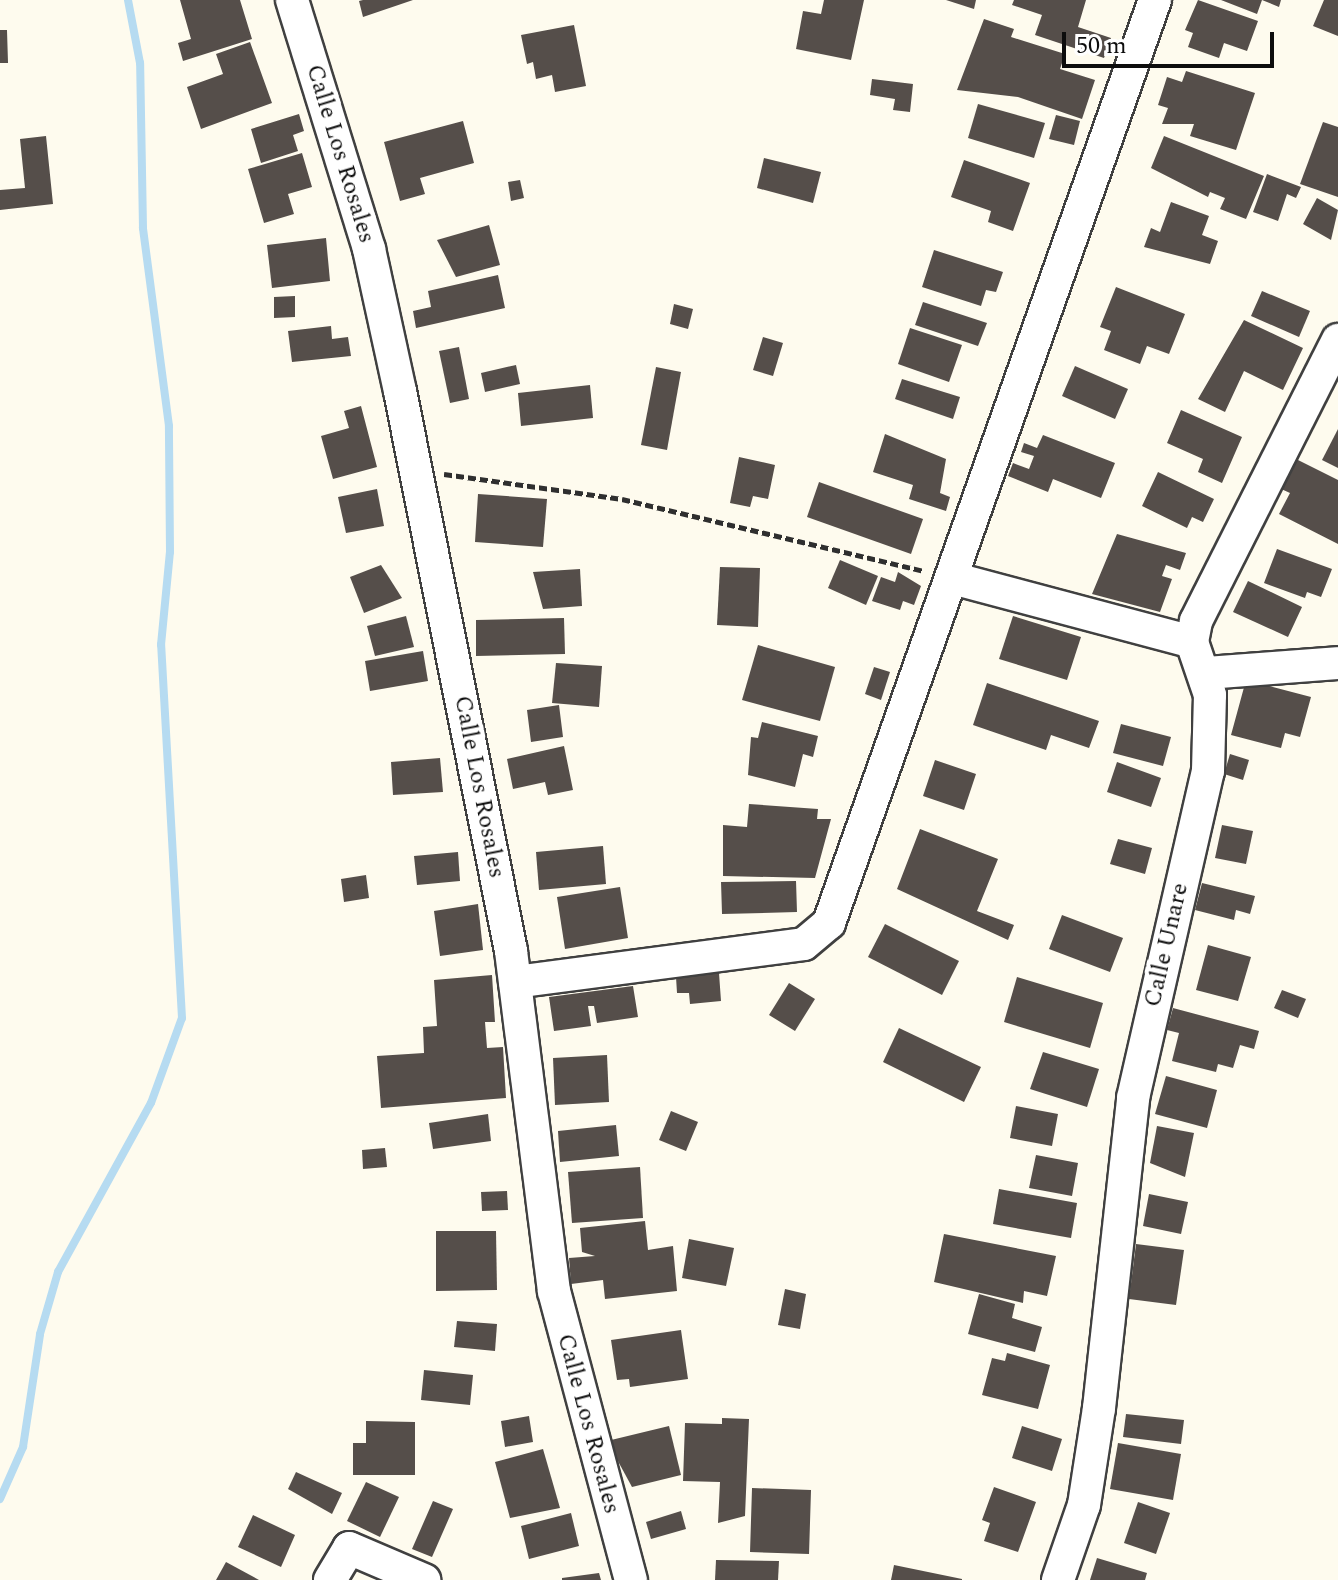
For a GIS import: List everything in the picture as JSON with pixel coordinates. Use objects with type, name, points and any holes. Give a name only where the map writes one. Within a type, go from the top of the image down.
[{"type":"street","name":"Calle Los Rosales","points":[[292,0],[369,249],[416,470],[515,982],[554,1291],[631,1580]]},
{"type":"street","points":[[515,982],[761,951],[819,937],[952,578],[1155,0]]},
{"type":"street","points":[[952,578],[1192,642],[1204,604],[1327,390],[1338,340]]},
{"type":"street","name":"Calle Unare","points":[[1058,1580],[1084,1505],[1095,1436],[1133,1098],[1208,771],[1206,673],[1192,642]]},
{"type":"street","points":[[1206,673],[1338,663]]},
{"type":"street","points":[[330,1580],[349,1548],[424,1580]]},
{"type":"path","points":[[416,470],[622,499],[952,578]]},
{"type":"building","points":[[180,0],[240,0],[252,39],[183,61],[178,43],[191,39]]},
{"type":"building","points":[[363,0],[413,0],[363,17],[359,1]]},
{"type":"building","points":[[824,0],[864,0],[851,60],[796,49],[803,11],[821,14]]},
{"type":"building","points":[[946,0],[976,0],[974,9]]},
{"type":"building","points":[[1014,0],[1086,0],[1078,27],[1111,38],[1104,58],[1035,35],[1042,15],[1012,5]]},
{"type":"building","points":[[1198,0],[1258,21],[1247,51],[1224,43],[1219,58],[1188,47],[1193,33],[1185,30]]},
{"type":"building","points":[[1221,0],[1262,0],[1257,14]]},
{"type":"building","points":[[1262,0],[1281,0],[1279,7]]},
{"type":"building","points":[[1324,0],[1338,0],[1338,36],[1313,26]]},
{"type":"building","points":[[984,19],[1014,29],[1011,37],[1065,54],[1060,69],[1095,80],[1082,119],[1018,97],[957,90]]},
{"type":"building","points":[[574,25],[586,86],[555,92],[552,75],[536,79],[533,62],[527,64],[521,35]]},
{"type":"building","points":[[0,30],[7,30],[8,63],[0,63]]},
{"type":"building","points":[[250,42],[272,103],[201,129],[187,87],[223,74],[216,54]]},
{"type":"building","points":[[1186,71],[1255,93],[1236,150],[1190,136],[1194,124],[1162,124],[1168,108],[1158,105],[1167,77],[1182,82]]},
{"type":"building","points":[[872,79],[913,84],[910,112],[893,110],[895,99],[870,95]]},
{"type":"building","points":[[978,104],[1045,123],[1034,158],[968,138]]},
{"type":"building","points":[[299,114],[304,131],[293,135],[298,151],[261,163],[251,129]]},
{"type":"building","points":[[1056,115],[1080,121],[1074,145],[1049,139]]},
{"type":"building","points":[[463,121],[474,163],[420,178],[425,194],[400,201],[384,142]]},
{"type":"building","points":[[1323,122],[1338,127],[1338,197],[1300,184]]},
{"type":"building","points":[[46,136],[53,204],[0,210],[0,190],[25,188],[20,139]]},
{"type":"building","points":[[1164,136],[1264,176],[1246,219],[1220,209],[1225,198],[1210,192],[1208,197],[1151,168]]},
{"type":"building","points":[[302,153],[312,187],[288,194],[294,214],[264,223],[248,169]]},
{"type":"building","points":[[764,158],[821,172],[813,203],[757,188]]},
{"type":"building","points":[[964,160],[1030,183],[1013,231],[988,222],[991,211],[951,197]]},
{"type":"building","points":[[1267,174],[1301,187],[1296,198],[1287,194],[1278,221],[1253,212]]},
{"type":"building","points":[[520,180],[524,198],[511,201],[508,182]]},
{"type":"building","points":[[1317,198],[1338,210],[1331,240],[1303,224]]},
{"type":"building","points":[[1171,202],[1209,216],[1202,235],[1218,241],[1210,264],[1144,247],[1151,228],[1160,232]]},
{"type":"building","points":[[489,225],[500,265],[456,277],[437,240]]},
{"type":"building","points":[[326,238],[330,281],[272,288],[267,245]]},
{"type":"building","points":[[934,250],[1003,272],[996,292],[986,290],[981,306],[922,287]]},
{"type":"building","points":[[498,275],[505,308],[416,328],[413,311],[431,307],[428,291]]},
{"type":"building","points":[[1116,287],[1185,314],[1169,354],[1147,346],[1140,364],[1104,350],[1111,331],[1100,327]]},
{"type":"building","points":[[1262,291],[1310,311],[1299,337],[1251,316]]},
{"type":"building","points":[[295,296],[295,317],[274,318],[274,297]]},
{"type":"building","points":[[923,302],[987,323],[978,346],[915,325]]},
{"type":"building","points":[[674,304],[693,309],[688,329],[670,324]]},
{"type":"building","points":[[1244,320],[1303,348],[1283,390],[1244,371],[1225,412],[1198,399]]},
{"type":"building","points":[[331,326],[332,339],[348,337],[351,356],[292,362],[288,331]]},
{"type":"building","points":[[910,328],[962,345],[949,382],[898,364]]},
{"type":"building","points":[[763,337],[783,343],[773,376],[753,370]]},
{"type":"building","points":[[459,347],[469,399],[450,403],[439,351]]},
{"type":"building","points":[[516,365],[520,384],[485,392],[481,373]]},
{"type":"building","points":[[1075,366],[1128,389],[1115,419],[1062,396]]},
{"type":"building","points":[[656,367],[681,372],[667,450],[641,445]]},
{"type":"building","points":[[902,379],[960,397],[953,419],[895,399]]},
{"type":"building","points":[[590,385],[593,418],[521,426],[518,393]]},
{"type":"building","points":[[361,406],[377,467],[333,479],[321,436],[349,428],[344,411]]},
{"type":"building","points":[[1181,410],[1242,437],[1222,483],[1198,472],[1203,459],[1167,443]]},
{"type":"building","points":[[1338,429],[1338,468],[1322,460]]},
{"type":"building","points":[[885,434],[946,459],[940,493],[950,497],[946,511],[909,499],[913,485],[873,472]]},
{"type":"building","points":[[1043,435],[1115,463],[1101,498],[1053,479],[1048,492],[1008,476],[1013,463],[1029,469],[1034,456],[1021,452],[1024,443],[1037,448]]},
{"type":"building","points":[[739,457],[775,465],[768,499],[753,496],[750,507],[730,503]]},
{"type":"building","points":[[1294,458],[1338,480],[1338,544],[1279,514],[1290,493],[1279,488]]},
{"type":"building","points":[[1158,472],[1214,499],[1203,522],[1192,517],[1187,528],[1142,506]]},
{"type":"building","points":[[819,482],[923,519],[911,554],[807,517]]},
{"type":"building","points":[[377,489],[384,526],[346,533],[338,497]]},
{"type":"building","points":[[478,494],[547,499],[543,547],[475,542]]},
{"type":"building","points":[[1117,534],[1186,553],[1180,570],[1166,565],[1162,576],[1172,579],[1160,612],[1092,594]]},
{"type":"building","points":[[1277,549],[1332,569],[1321,597],[1307,592],[1305,598],[1264,583]]},
{"type":"building","points":[[840,560],[878,576],[866,605],[828,588]]},
{"type":"building","points":[[381,565],[402,598],[364,613],[350,577]]},
{"type":"building","points":[[720,567],[760,568],[758,627],[717,625]]},
{"type":"building","points":[[580,569],[582,606],[543,609],[533,572]]},
{"type":"building","points":[[898,572],[921,586],[914,605],[903,601],[900,610],[872,601],[881,577],[895,582]]},
{"type":"building","points":[[1248,581],[1302,607],[1288,637],[1233,612]]},
{"type":"building","points":[[406,616],[414,647],[375,656],[367,626]]},
{"type":"building","points":[[1013,616],[1081,637],[1067,680],[999,659]]},
{"type":"building","points":[[564,618],[565,654],[476,656],[476,620]]},
{"type":"building","points":[[758,645],[835,667],[820,721],[742,700]]},
{"type":"building","points":[[423,651],[428,681],[370,691],[365,661]]},
{"type":"building","points":[[556,663],[602,666],[599,707],[552,703]]},
{"type":"building","points":[[874,667],[890,672],[881,700],[865,694]]},
{"type":"building","points":[[1246,680],[1311,697],[1300,737],[1285,733],[1281,748],[1231,735]]},
{"type":"building","points":[[987,683],[1099,721],[1089,748],[1051,735],[1046,750],[973,725]]},
{"type":"building","points":[[559,705],[563,737],[531,742],[527,710]]},
{"type":"building","points":[[762,722],[818,736],[813,757],[803,754],[795,787],[748,775],[751,737],[758,738]]},
{"type":"building","points":[[1121,724],[1171,737],[1163,766],[1113,753]]},
{"type":"building","points":[[564,746],[573,790],[548,795],[545,782],[513,789],[507,759]]},
{"type":"building","points":[[1230,754],[1249,760],[1243,780],[1224,774]]},
{"type":"building","points":[[440,758],[443,792],[393,795],[391,762]]},
{"type":"building","points":[[935,760],[976,774],[964,810],[923,796]]},
{"type":"building","points":[[1117,762],[1161,778],[1151,807],[1107,792]]},
{"type":"building","points":[[749,804],[818,809],[817,819],[831,819],[815,878],[723,876],[723,825],[747,827]]},
{"type":"building","points":[[1222,825],[1253,831],[1246,864],[1215,858]]},
{"type":"building","points":[[920,829],[998,859],[977,911],[1014,925],[1008,940],[897,889]]},
{"type":"building","points":[[1118,839],[1152,848],[1145,874],[1110,864]]},
{"type":"building","points":[[603,846],[606,884],[539,890],[536,852]]},
{"type":"building","points":[[458,852],[460,881],[417,885],[414,856]]},
{"type":"building","points":[[366,875],[369,898],[344,902],[341,879]]},
{"type":"building","points":[[796,881],[797,912],[722,914],[721,882]]},
{"type":"building","points":[[1202,883],[1255,896],[1250,914],[1236,910],[1234,920],[1195,910]]},
{"type":"building","points":[[620,887],[628,938],[565,949],[557,897]]},
{"type":"building","points":[[478,904],[483,950],[440,956],[434,911]]},
{"type":"building","points":[[1062,915],[1123,938],[1110,972],[1049,949]]},
{"type":"building","points":[[885,924],[959,961],[942,995],[868,957]]},
{"type":"building","points":[[1208,945],[1251,957],[1238,1001],[1196,990]]},
{"type":"building","points":[[719,973],[721,1001],[690,1004],[689,993],[677,993],[676,977]]},
{"type":"building","points":[[492,975],[495,1022],[485,1022],[487,1048],[503,1047],[506,1098],[381,1108],[377,1056],[424,1053],[423,1027],[437,1026],[434,980]]},
{"type":"building","points":[[1017,977],[1103,1003],[1090,1048],[1004,1022]]},
{"type":"building","points":[[789,983],[815,999],[795,1031],[769,1015]]},
{"type":"building","points":[[633,986],[638,1017],[597,1023],[594,1006],[588,1006],[591,1026],[554,1031],[549,997]]},
{"type":"building","points":[[1282,990],[1306,999],[1298,1018],[1274,1008]]},
{"type":"building","points":[[1173,1008],[1259,1031],[1254,1049],[1240,1045],[1233,1068],[1218,1064],[1216,1072],[1172,1061],[1179,1033],[1167,1030]]},
{"type":"building","points":[[899,1028],[981,1067],[964,1102],[883,1062]]},
{"type":"building","points":[[1043,1052],[1099,1069],[1087,1107],[1030,1089]]},
{"type":"building","points":[[607,1055],[609,1102],[555,1105],[553,1058]]},
{"type":"building","points":[[1166,1076],[1217,1090],[1207,1128],[1155,1114]]},
{"type":"building","points":[[1016,1106],[1058,1114],[1052,1146],[1010,1138]]},
{"type":"building","points":[[671,1111],[698,1122],[686,1151],[659,1140]]},
{"type":"building","points":[[488,1114],[491,1141],[433,1149],[429,1123]]},
{"type":"building","points":[[616,1125],[619,1156],[560,1162],[558,1131]]},
{"type":"building","points":[[1157,1126],[1194,1133],[1185,1177],[1150,1163]]},
{"type":"building","points":[[385,1148],[387,1167],[363,1169],[362,1150]]},
{"type":"building","points":[[1036,1155],[1078,1163],[1072,1196],[1029,1188]]},
{"type":"building","points":[[640,1167],[643,1218],[572,1223],[568,1172]]},
{"type":"building","points":[[999,1189],[1077,1203],[1071,1238],[993,1224]]},
{"type":"building","points":[[507,1191],[508,1210],[482,1211],[481,1192]]},
{"type":"building","points":[[1149,1194],[1188,1202],[1181,1234],[1143,1226]]},
{"type":"building","points":[[645,1221],[648,1250],[673,1246],[677,1291],[605,1299],[603,1280],[571,1284],[569,1258],[595,1256],[582,1252],[580,1228]]},
{"type":"building","points":[[436,1231],[496,1231],[497,1290],[436,1291]]},
{"type":"building","points":[[944,1234],[1056,1256],[1047,1296],[1024,1291],[1023,1303],[934,1282]]},
{"type":"building","points":[[689,1239],[734,1248],[726,1286],[682,1278]]},
{"type":"building","points":[[1136,1244],[1184,1250],[1176,1305],[1129,1299]]},
{"type":"building","points":[[785,1289],[806,1294],[800,1329],[778,1325]]},
{"type":"building","points":[[979,1294],[1015,1304],[1012,1318],[1042,1327],[1035,1352],[968,1334]]},
{"type":"building","points":[[457,1321],[497,1324],[495,1351],[454,1347]]},
{"type":"building","points":[[681,1330],[688,1379],[630,1387],[629,1379],[617,1380],[611,1340]]},
{"type":"building","points":[[1007,1353],[1050,1365],[1038,1409],[982,1395],[992,1358],[1005,1361]]},
{"type":"building","points":[[424,1370],[473,1375],[470,1405],[421,1400]]},
{"type":"building","points":[[1126,1414],[1184,1420],[1181,1444],[1123,1437]]},
{"type":"building","points":[[529,1416],[533,1442],[505,1447],[501,1421]]},
{"type":"building","points":[[722,1418],[749,1419],[745,1516],[718,1523],[720,1482],[683,1481],[685,1423],[722,1424]]},
{"type":"building","points":[[366,1421],[415,1422],[415,1475],[353,1475],[353,1443],[366,1443]]},
{"type":"building","points":[[669,1426],[681,1475],[632,1487],[607,1441]]},
{"type":"building","points":[[1022,1426],[1062,1439],[1052,1471],[1012,1458]]},
{"type":"building","points":[[1118,1443],[1181,1454],[1173,1500],[1110,1489]]},
{"type":"building","points":[[543,1449],[560,1508],[510,1518],[495,1462]]},
{"type":"building","points":[[296,1472],[342,1493],[332,1514],[288,1489]]},
{"type":"building","points":[[366,1482],[399,1497],[380,1537],[347,1521]]},
{"type":"building","points":[[994,1487],[1036,1502],[1018,1552],[984,1541],[990,1523],[982,1520]]},
{"type":"building","points":[[752,1488],[811,1490],[809,1554],[750,1552]]},
{"type":"building","points":[[433,1501],[453,1509],[432,1557],[412,1549]]},
{"type":"building","points":[[1138,1502],[1170,1513],[1156,1554],[1124,1543]]},
{"type":"building","points":[[681,1511],[686,1529],[651,1539],[646,1522]]},
{"type":"building","points":[[571,1513],[579,1546],[529,1559],[521,1526]]},
{"type":"building","points":[[253,1515],[295,1535],[281,1567],[238,1547]]},
{"type":"building","points":[[1097,1558],[1147,1573],[1145,1580],[1090,1580]]},
{"type":"building","points":[[716,1560],[779,1561],[778,1580],[715,1580]]},
{"type":"building","points":[[226,1562],[259,1580],[216,1580]]},
{"type":"building","points":[[894,1565],[962,1579],[962,1580],[891,1580]]},
{"type":"building","points":[[599,1573],[601,1580],[562,1580],[562,1578]]},
{"type":"waterway","points":[[0,1499],[23,1447],[40,1334],[58,1272],[151,1103],[182,1018],[161,645],[170,552],[169,426],[143,228],[140,63],[128,0]]}]
